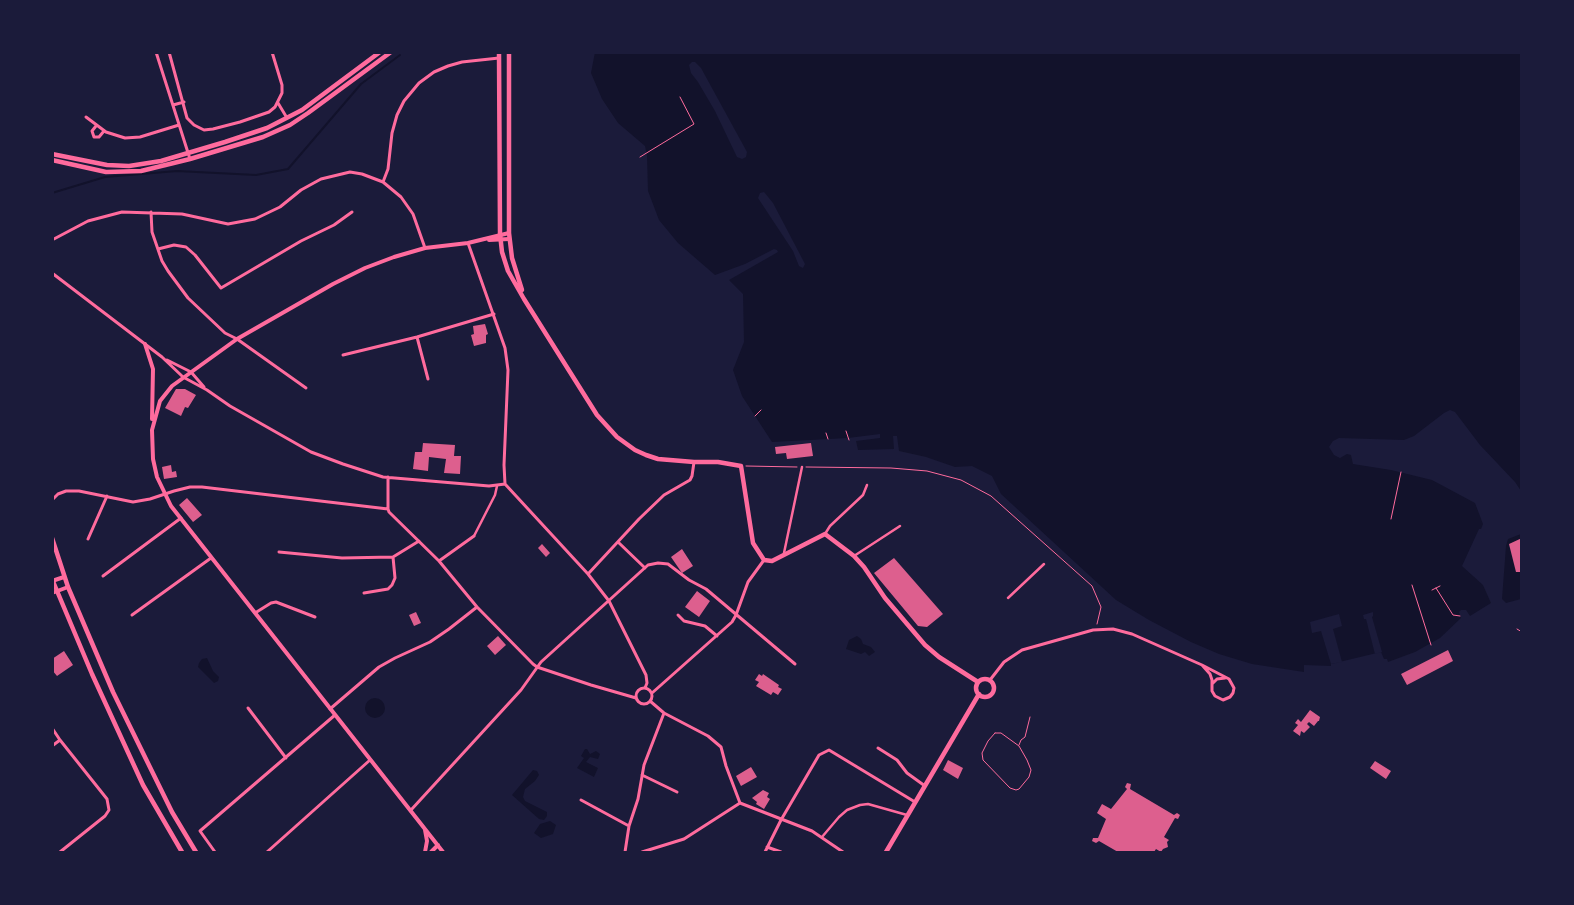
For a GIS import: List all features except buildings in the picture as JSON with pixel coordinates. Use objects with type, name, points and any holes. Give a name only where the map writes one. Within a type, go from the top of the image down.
[{"type":"main road","points":[[52,154],[107,165],[129,166],[150,163],[188,153],[259,131],[288,118],[306,107],[380,52]]},
{"type":"main road","points":[[53,160],[119,173],[151,170],[262,137],[290,125],[391,52]]},
{"type":"main road","points":[[509,52],[509,239],[524,299]]},
{"type":"main road","points":[[499,55],[500,237],[508,271],[595,412],[617,437],[635,450],[658,458],[694,462],[718,462],[740,466],[752,543],[764,560],[772,561],[824,534],[854,556],[864,567],[885,598],[922,641],[939,657],[978,682]]},
{"type":"main road","points":[[52,538],[64,577],[85,630],[172,812],[196,852]]},
{"type":"main road","points":[[53,580],[55,592],[143,785],[182,852]]},
{"type":"main road","points":[[983,679],[990,680],[994,686],[992,693],[986,696],[979,694],[976,689],[978,682],[983,679]]},
{"type":"main road","points":[[886,852],[979,694]]},
{"type":"street","points":[[156,52],[190,159]]},
{"type":"street","points":[[169,52],[187,118],[194,126],[204,130],[269,112],[278,103],[282,93],[282,85],[272,52]]},
{"type":"street","points":[[383,182],[388,169],[392,133],[397,115],[404,101],[419,83],[434,72],[448,66],[499,55]]},
{"type":"street","points":[[173,105],[184,102]]},
{"type":"street","points":[[278,103],[288,118]]},
{"type":"street","points":[[86,117],[104,131],[119,137],[133,137],[178,125]]},
{"type":"street","points":[[96,126],[92,131],[94,137],[99,137],[104,131]]},
{"type":"street","points":[[52,240],[88,221],[122,212],[182,214],[228,224],[255,219],[280,207],[301,190],[321,179],[350,172],[362,174],[383,182],[401,197],[413,214],[426,248]]},
{"type":"street","points":[[152,212],[152,232],[158,249],[168,271],[188,298],[216,326],[306,388]]},
{"type":"street","points":[[158,249],[174,245],[186,247],[222,288],[301,241],[334,225],[352,212]]},
{"type":"street","points":[[153,426],[162,397],[172,386],[236,339],[333,284],[365,268],[426,248],[500,237],[509,233]]},
{"type":"street","points":[[500,237],[509,239]]},
{"type":"street","points":[[468,242],[506,348],[508,370],[505,484],[588,574],[609,601],[646,675],[645,688]]},
{"type":"street","points":[[52,273],[162,357],[183,378],[207,390],[230,406],[311,452],[343,464],[388,477],[497,486],[505,484]]},
{"type":"street","points":[[343,355],[416,337],[494,314]]},
{"type":"street","points":[[416,337],[428,380]]},
{"type":"street","points":[[145,344],[153,369],[153,458],[157,477],[164,494],[254,613],[444,852]]},
{"type":"street","points":[[162,357],[190,372],[207,390]]},
{"type":"street","points":[[588,574],[664,495],[690,480],[694,462]]},
{"type":"street","points":[[784,555],[802,467]]},
{"type":"street","points":[[388,477],[388,509]]},
{"type":"street","points":[[824,534],[863,495],[867,485]]},
{"type":"street","points":[[439,561],[474,536],[495,495],[497,486]]},
{"type":"street","points":[[52,500],[58,494],[66,491],[80,491],[134,502],[190,487],[215,488],[388,509],[439,561],[477,607],[537,667],[636,698],[642,703],[650,701]]},
{"type":"street","points":[[52,493],[58,494]]},
{"type":"street","points":[[88,539],[107,496]]},
{"type":"street","points":[[103,576],[181,518]]},
{"type":"street","points":[[854,556],[900,526]]},
{"type":"street","points":[[279,552],[342,558],[393,557],[419,541]]},
{"type":"street","points":[[618,542],[644,568]]},
{"type":"street","points":[[364,593],[392,586],[395,578],[393,557]]},
{"type":"street","points":[[132,615],[211,558]]},
{"type":"street","points":[[650,701],[652,694],[674,672],[717,636],[736,615],[748,582],[764,560]]},
{"type":"street","points":[[411,810],[521,690],[537,667],[644,568],[658,562],[668,564],[706,589],[795,664]]},
{"type":"street","points":[[1008,598],[1044,564]]},
{"type":"street","points":[[53,580],[64,577]]},
{"type":"street","points":[[55,592],[68,587]]},
{"type":"street","points":[[254,613],[276,602],[315,617]]},
{"type":"street","points":[[330,709],[381,666],[430,642],[477,607]]},
{"type":"street","points":[[678,616],[684,621],[705,626],[717,636]]},
{"type":"street","points":[[990,680],[1004,662],[1022,650],[1093,630],[1113,629],[1132,634],[1202,665],[1230,680],[1234,686],[1233,693],[1228,698],[1223,700],[1216,697],[1213,693],[1210,674],[1202,665]]},
{"type":"street","points":[[1212,685],[1217,679],[1226,678]]},
{"type":"street","points":[[636,698],[637,691],[645,688],[650,690],[652,694]]},
{"type":"street","points":[[650,701],[664,712],[708,736],[721,747],[740,803],[812,831],[843,852]]},
{"type":"street","points":[[248,708],[286,758]]},
{"type":"street","points":[[625,852],[629,826],[638,799],[644,766],[664,712]]},
{"type":"street","points":[[214,852],[200,831],[335,715]]},
{"type":"street","points":[[52,728],[107,799],[109,810],[105,816],[60,852]]},
{"type":"street","points":[[52,746],[60,740]]},
{"type":"street","points":[[878,748],[897,760],[907,773],[925,786]]},
{"type":"street","points":[[765,852],[781,820],[819,755],[829,750],[915,802]]},
{"type":"street","points":[[267,852],[370,760]]},
{"type":"street","points":[[642,775],[677,792]]},
{"type":"street","points":[[581,800],[629,826]]},
{"type":"street","points":[[642,852],[684,839],[740,803]]},
{"type":"street","points":[[822,837],[847,810],[860,805],[868,804],[907,816]]},
{"type":"street","points":[[424,828],[427,836],[425,852]]},
{"type":"street","points":[[431,852],[438,845]]},
{"type":"street","points":[[767,847],[781,852]]},
{"type":"street","points":[[656,849],[660,852]]},
{"type":"lane","points":[[1019,746],[1000,733],[995,733],[988,741],[982,753],[983,760],[1010,788],[1016,790],[1019,790],[1031,770],[1019,746],[1021,740],[1025,738],[1030,718]]},
{"type":"path","points":[[640,157],[694,124],[680,97]]},
{"type":"path","points":[[755,416],[761,410]]},
{"type":"path","points":[[846,431],[849,440]]},
{"type":"path","points":[[826,433],[828,439]]},
{"type":"path","points":[[857,467],[927,472],[961,480],[991,496],[1092,586],[1101,607],[1098,624]]},
{"type":"path","points":[[1391,519],[1401,472]]},
{"type":"path","points":[[1412,585],[1430,645]]},
{"type":"path","points":[[1432,590],[1440,586]]},
{"type":"path","points":[[1436,588],[1453,615],[1460,616]]},
{"type":"path","points":[[1517,629],[1522,632]]},
{"type":"shaded area","points":[[595,52],[1521,53],[1521,491],[1515,482],[1480,445],[1455,412],[1450,410],[1414,436],[1404,440],[1339,438],[1333,441],[1329,447],[1334,455],[1340,458],[1347,454],[1351,455],[1353,464],[1391,470],[1432,480],[1475,503],[1483,524],[1462,566],[1483,585],[1491,603],[1470,616],[1466,610],[1461,610],[1459,612],[1461,618],[1440,638],[1415,652],[1388,662],[1387,659],[1384,659],[1381,652],[1331,664],[1331,666],[1304,665],[1304,672],[1252,664],[1219,654],[1191,642],[1116,600],[1001,494],[992,476],[972,466],[955,467],[926,457],[899,451],[897,436],[893,436],[894,449],[858,450],[856,441],[880,438],[880,434],[848,438],[772,442],[742,396],[733,370],[744,342],[743,294],[729,280],[778,252],[774,249],[745,264],[715,275],[678,243],[659,220],[648,191],[645,146],[618,123],[602,99],[591,73]]},
{"type":"shaded area","points":[[1521,534],[1521,538],[1509,545],[1516,572],[1521,572],[1521,599],[1506,603],[1502,599],[1506,546],[1508,539]]},
{"type":"shaded area","points":[[857,636],[863,644],[871,647],[875,652],[869,656],[865,652],[861,654],[846,649],[849,640]]},
{"type":"shaded area","points":[[207,658],[213,671],[219,677],[218,681],[214,683],[198,667],[202,659]]},
{"type":"shaded area","points":[[375,698],[382,701],[385,708],[382,715],[375,718],[368,715],[365,708],[368,701]]},
{"type":"shaded area","points":[[585,749],[590,754],[596,751],[600,754],[598,759],[590,757],[586,762],[598,768],[594,777],[577,768],[584,758],[581,756]]},
{"type":"shaded area","points":[[533,770],[537,771],[539,775],[525,789],[523,797],[525,801],[547,812],[544,820],[539,819],[512,795]]},
{"type":"shaded area","points":[[550,821],[556,825],[553,834],[541,838],[534,833],[540,824]]},
{"type":"pier","points":[[695,62],[701,68],[747,152],[746,157],[742,159],[737,157],[715,111],[691,73],[689,65]]},
{"type":"pier","points":[[764,192],[773,203],[805,264],[803,268],[799,266],[793,251],[758,198],[760,193]]},
{"type":"pier","points":[[1373,612],[1372,617],[1382,652],[1375,654],[1366,619],[1364,619],[1363,615]]},
{"type":"pier","points":[[1339,614],[1342,626],[1333,629],[1342,662],[1331,664],[1321,631],[1312,633],[1310,622]]},
{"type":"waterway","points":[[52,193],[105,177],[177,171],[256,175],[288,169],[361,84],[400,55]]}]
